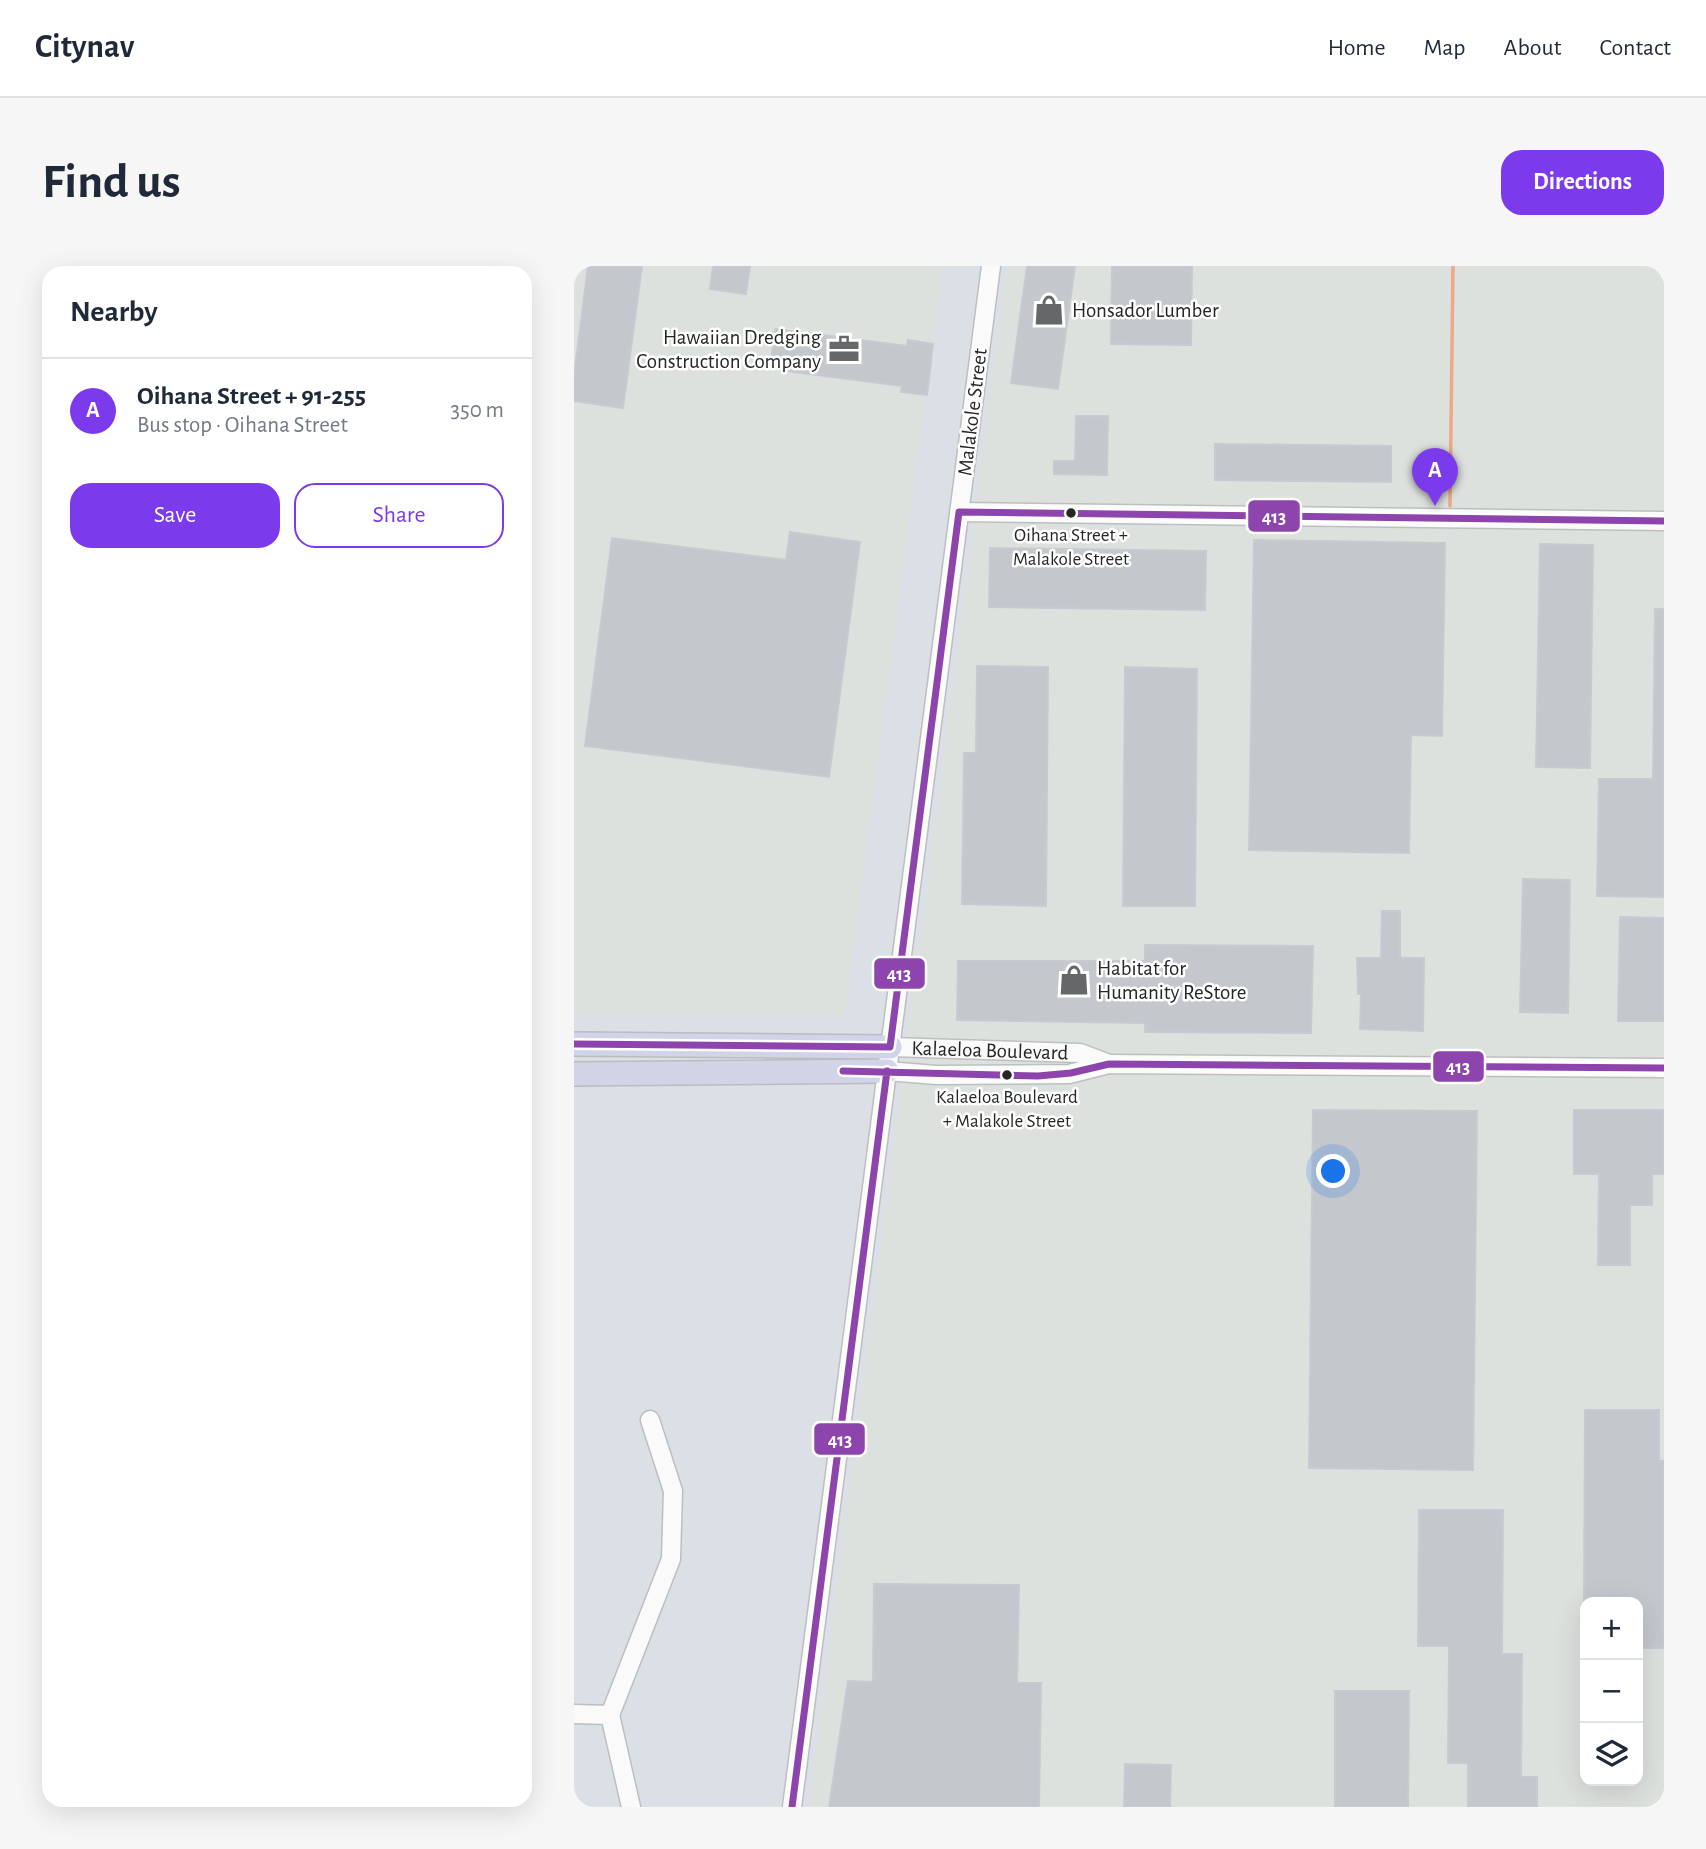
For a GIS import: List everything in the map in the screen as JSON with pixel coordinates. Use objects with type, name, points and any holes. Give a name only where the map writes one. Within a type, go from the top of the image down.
[{"type":"main road","name":"Kalaeloa Boulevard","points":[[574,1044],[890,1047]]},
{"type":"main road","name":"Kalaeloa Boulevard","points":[[574,1074],[887,1071]]},
{"type":"street","name":"Malakole Street","points":[[792,1807],[991,266]]},
{"type":"street","points":[[959,512],[1664,521]]},
{"type":"street","name":"Kalaeloa Boulevard","points":[[890,1047],[1080,1053],[1109,1064]]},
{"type":"street","name":"Kalaeloa Boulevard","points":[[887,1071],[936,1075],[1069,1074],[1109,1064],[1664,1068]]},
{"type":"street","points":[[631,1807],[610,1715],[671,1559],[673,1491],[650,1420]]},
{"type":"street","points":[[574,1714],[610,1715]]},
{"type":"shaded area","points":[[574,266],[943,266],[845,1016],[574,1014]]},
{"type":"shaded area","points":[[1007,266],[1664,266],[1664,1807],[809,1807]]},
{"type":"building","points":[[588,266],[642,266],[623,408],[574,401],[574,376]]},
{"type":"building","points":[[713,266],[750,266],[746,294],[710,289]]},
{"type":"building","points":[[1027,266],[1075,266],[1058,389],[1011,383]]},
{"type":"building","points":[[1112,266],[1192,266],[1191,345],[1111,344]]},
{"type":"building","points":[[775,329],[907,346],[908,340],[933,344],[927,395],[901,392],[902,386],[770,369]]},
{"type":"building","points":[[1076,416],[1108,416],[1107,475],[1054,474],[1054,461],[1075,461]]},
{"type":"building","points":[[1215,444],[1391,446],[1391,482],[1215,480]]},
{"type":"building","points":[[790,532],[860,542],[829,777],[585,746],[612,538],[786,560]]},
{"type":"building","points":[[1254,540],[1445,543],[1442,736],[1411,735],[1409,853],[1249,850]]},
{"type":"building","points":[[1540,544],[1593,545],[1590,768],[1536,767]]},
{"type":"building","points":[[990,548],[1206,551],[1205,610],[989,607]]},
{"type":"building","points":[[1655,609],[1664,609],[1664,897],[1597,896],[1599,779],[1653,779]]},
{"type":"building","points":[[977,666],[1048,667],[1046,906],[962,904],[964,753],[976,753]]},
{"type":"building","points":[[1125,667],[1197,669],[1195,906],[1123,906]]},
{"type":"building","points":[[1523,879],[1570,880],[1568,1013],[1520,1012]]},
{"type":"building","points":[[1382,911],[1400,911],[1400,958],[1424,958],[1423,1031],[1360,1029],[1361,994],[1358,994],[1357,958],[1381,958]]},
{"type":"building","points":[[1620,917],[1664,918],[1664,1021],[1618,1021]]},
{"type":"building","points":[[1145,945],[1313,946],[1311,1033],[1145,1032],[1145,1023],[957,1020],[958,961],[1145,961]]},
{"type":"building","points":[[1313,1110],[1477,1111],[1473,1470],[1309,1468]]},
{"type":"building","points":[[1574,1110],[1664,1110],[1664,1174],[1652,1174],[1652,1205],[1630,1205],[1630,1265],[1598,1265],[1599,1174],[1574,1174]]},
{"type":"building","points":[[1585,1410],[1659,1410],[1659,1461],[1664,1461],[1664,1648],[1643,1648],[1643,1597],[1584,1597]]},
{"type":"building","points":[[1419,1510],[1503,1510],[1502,1654],[1522,1654],[1521,1777],[1537,1777],[1537,1807],[1468,1807],[1468,1763],[1448,1763],[1449,1646],[1418,1646]]},
{"type":"building","points":[[874,1584],[1019,1585],[1017,1683],[1041,1683],[1039,1807],[829,1807],[848,1681],[873,1682]]},
{"type":"building","points":[[1335,1691],[1409,1691],[1408,1807],[1335,1807]]},
{"type":"building","points":[[1125,1764],[1171,1765],[1170,1807],[1124,1807]]},
{"type":"waterway","points":[[1450,506],[1453,266]]},
{"type":"transit line","name":"413","points":[[574,1044],[890,1047],[959,512],[1664,521]]},
{"type":"transit line","name":"413","points":[[843,1071],[1038,1076],[1071,1073],[1109,1064],[1664,1068]]},
{"type":"transit line","name":"413","points":[[792,1807],[887,1071]]},
{"type":"place","name":"Honsador Lumber","points":[[1049,310]]},
{"type":"place","name":"Hawaiian Dredging Construction Company","points":[[844,349]]},
{"type":"place","name":"Oihana Street + 91-255","points":[[1435,506]]},
{"type":"place","name":"Oihana Street + Malakole Street","points":[[1071,513]]},
{"type":"place","name":"Habitat for Humanity ReStore","points":[[1074,980]]},
{"type":"place","name":"Kalaeloa Boulevard + Malakole Street","points":[[1007,1075]]}]
